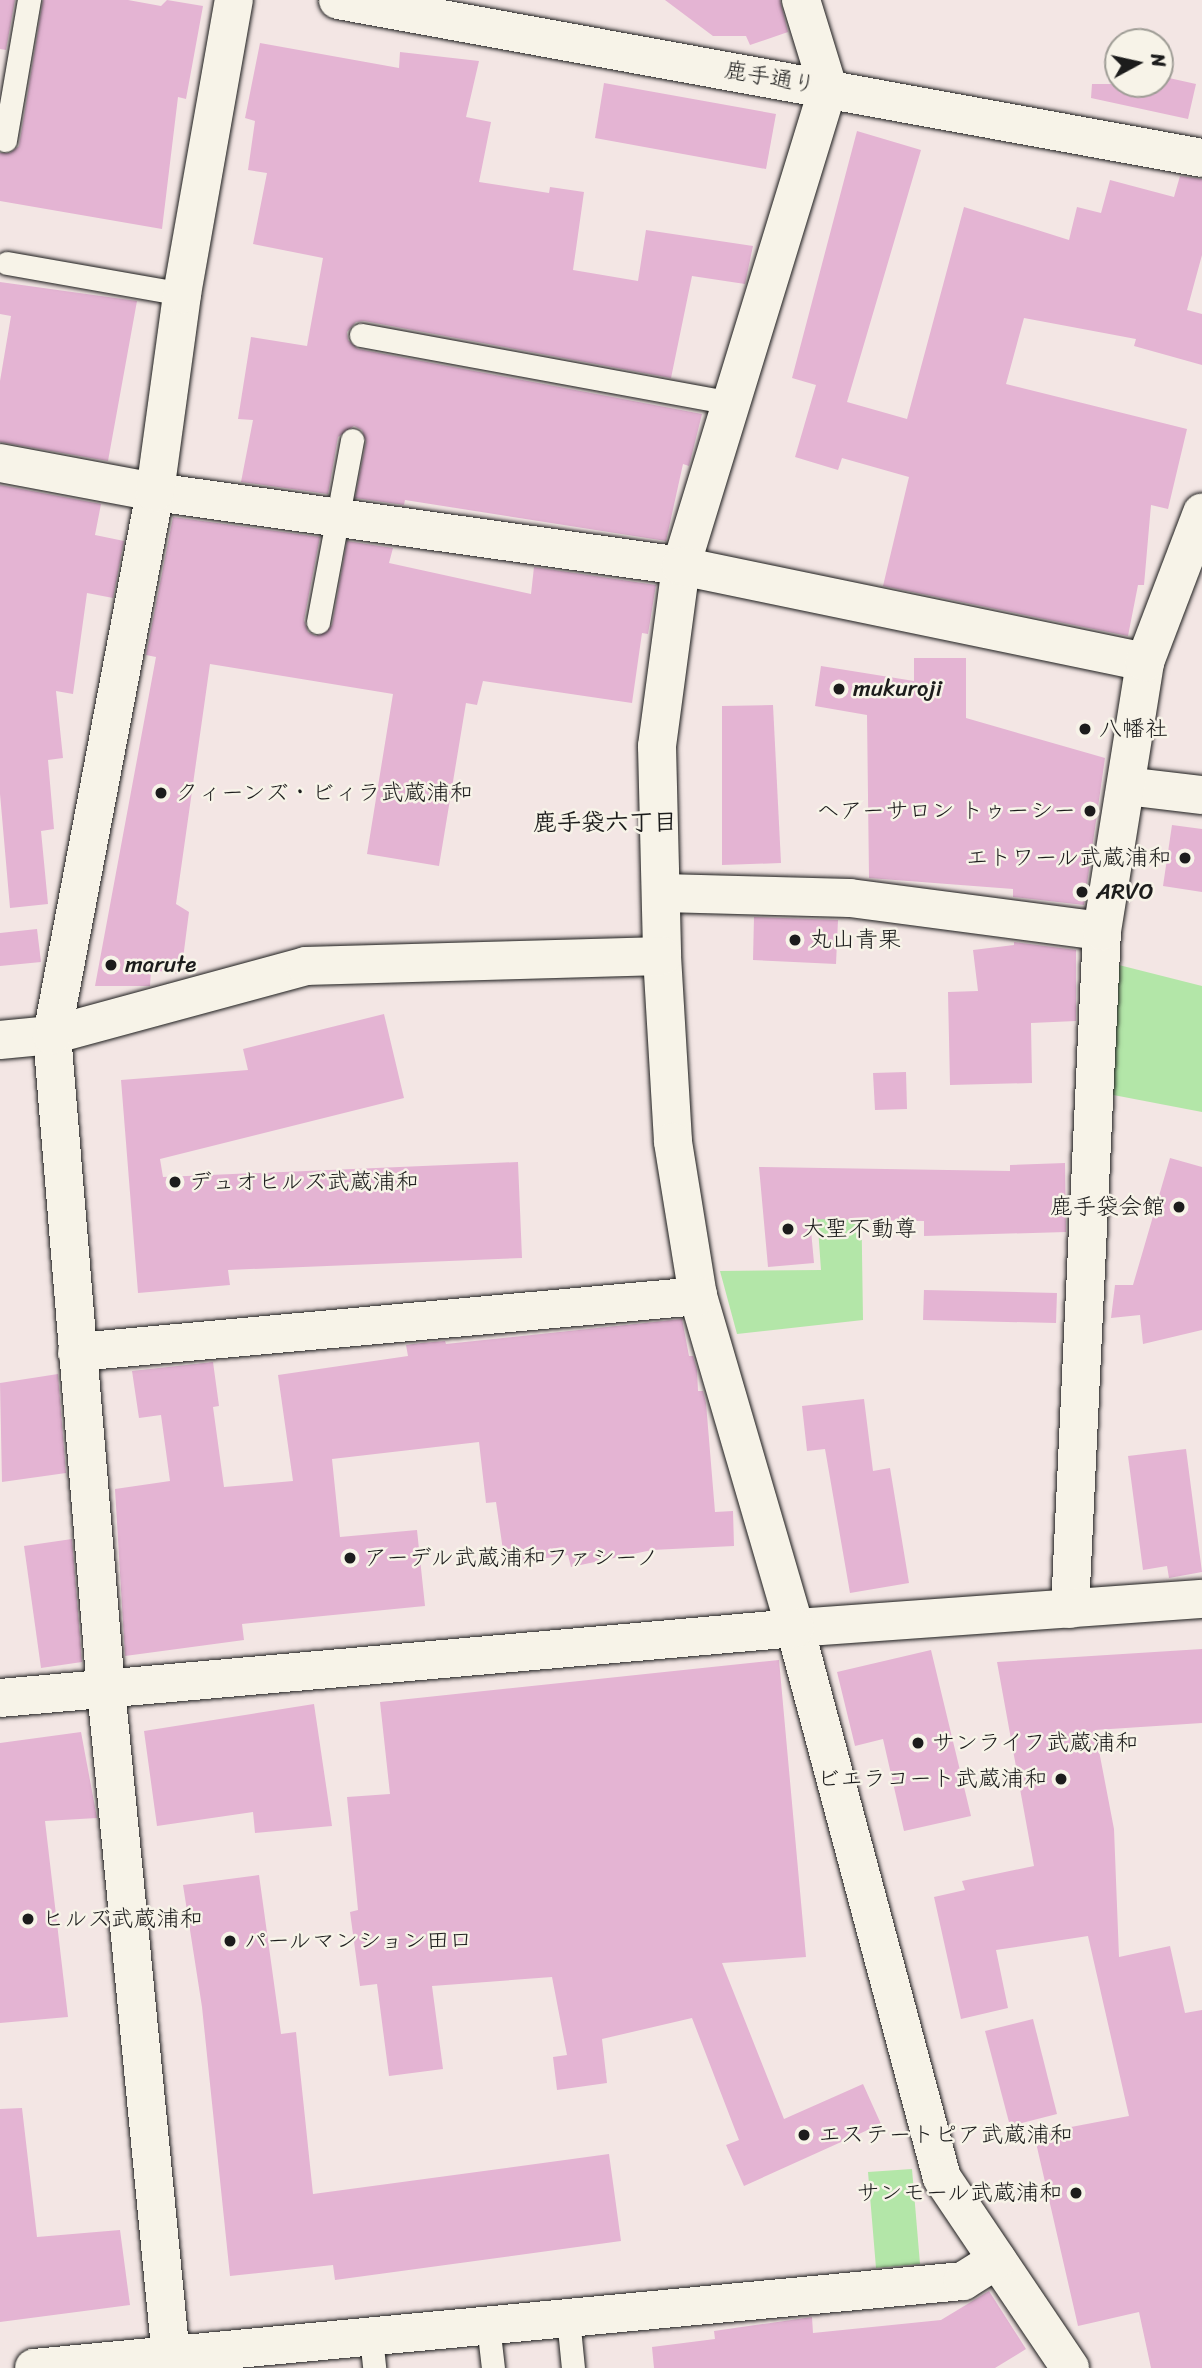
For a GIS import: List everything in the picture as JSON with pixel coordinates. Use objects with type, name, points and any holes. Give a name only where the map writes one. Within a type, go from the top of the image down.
[{"type":"street","points":[[171,2362],[106,1689],[52,1035],[155,492],[182,294],[234,0]]},
{"type":"street","name":"鹿手通り","points":[[338,0],[1202,158]]},
{"type":"street","points":[[801,0],[828,88],[681,566],[657,746],[663,893],[662,956],[673,1142],[698,1296],[795,1628],[942,2178],[1070,2368]]},
{"type":"street","points":[[0,463],[155,492],[681,566],[1145,663]]},
{"type":"street","points":[[1070,1609],[1102,931],[1145,663],[1202,513]]},
{"type":"street","points":[[1126,786],[1202,794]]},
{"type":"street","points":[[663,893],[850,898],[1102,931]]},
{"type":"street","points":[[0,1040],[52,1035],[306,966],[662,956]]},
{"type":"street","points":[[77,1352],[698,1296]]},
{"type":"street","points":[[0,1698],[795,1628],[1202,1599]]},
{"type":"street","points":[[34,2368],[372,2352],[488,2325],[963,2281],[998,2260]]},
{"type":"lane","points":[[5,140],[29,0]]},
{"type":"lane","points":[[7,263],[182,294]]},
{"type":"lane","points":[[361,335],[732,403]]},
{"type":"lane","points":[[318,622],[352,440]]},
{"type":"lane","points":[[568,2318],[573,2368]]},
{"type":"lane","points":[[488,2325],[493,2368]]},
{"type":"green space","points":[[1107,962],[1202,986],[1202,1112],[1103,1093]]},
{"type":"green space","points":[[861,1184],[863,1320],[737,1334],[720,1271],[821,1270],[815,1186]]},
{"type":"green space","points":[[912,2169],[920,2264],[876,2268],[868,2172]]},
{"type":"building","points":[[0,0],[15,0],[6,50],[0,49]]},
{"type":"building","points":[[43,0],[128,0],[161,6],[167,0],[203,6],[186,99],[178,97],[162,229],[0,201],[0,153],[10,153],[19,146]]},
{"type":"building","points":[[665,0],[780,0],[788,32],[750,45],[746,36],[713,36]]},
{"type":"building","points":[[260,43],[399,68],[400,52],[479,61],[466,117],[491,122],[479,182],[549,193],[550,187],[584,192],[573,270],[638,281],[646,230],[753,246],[745,284],[692,276],[671,378],[364,321],[356,322],[347,332],[348,340],[358,349],[702,414],[689,466],[683,464],[666,541],[405,500],[404,505],[355,498],[366,442],[362,430],[354,426],[338,437],[328,494],[241,482],[253,420],[238,419],[251,337],[307,346],[323,258],[253,244],[267,173],[248,170],[255,121],[245,118]]},
{"type":"building","points":[[1174,79],[1196,84],[1188,119],[1091,98],[1092,84],[1104,84],[1104,98],[1174,98]]},
{"type":"building","points":[[604,83],[776,114],[766,169],[595,138]]},
{"type":"building","points":[[857,131],[921,150],[847,402],[907,419],[964,207],[1069,240],[1077,207],[1101,213],[1110,180],[1174,197],[1180,176],[1202,179],[1202,255],[1187,310],[1202,314],[1202,365],[1134,346],[1136,339],[1024,318],[1006,384],[1187,429],[1168,509],[1151,505],[1144,585],[1138,585],[1128,636],[883,586],[909,477],[842,458],[838,470],[795,457],[816,385],[792,378]]},
{"type":"building","points":[[0,282],[137,301],[108,461],[0,442],[0,381],[11,316],[0,314]]},
{"type":"building","points":[[0,485],[101,504],[95,535],[124,541],[113,598],[87,593],[73,694],[56,691],[63,758],[48,760],[54,829],[41,831],[48,904],[10,908],[0,794]]},
{"type":"building","points":[[173,517],[320,537],[304,620],[308,632],[316,636],[332,625],[347,541],[393,548],[389,563],[531,594],[534,567],[656,585],[648,634],[642,633],[632,703],[483,681],[477,705],[466,703],[439,866],[367,854],[393,694],[210,664],[176,904],[189,912],[181,974],[151,970],[150,986],[95,986],[156,657],[146,655]]},
{"type":"building","points":[[914,658],[966,658],[966,718],[1105,758],[1084,905],[1013,897],[1013,889],[869,878],[867,715],[815,706],[821,666],[914,681]]},
{"type":"building","points":[[773,705],[781,863],[722,865],[722,706]]},
{"type":"building","name":"エトワール武蔵浦和","points":[[1172,825],[1202,829],[1202,892],[1163,886]]},
{"type":"building","name":"丸山青果","points":[[754,917],[838,920],[836,964],[753,960]]},
{"type":"building","points":[[37,929],[41,962],[0,966],[0,933]]},
{"type":"building","points":[[1014,942],[1076,950],[1076,1021],[1031,1023],[1032,1083],[950,1085],[948,992],[978,991],[973,950],[1014,945]]},
{"type":"building","points":[[384,1014],[404,1098],[160,1159],[163,1177],[518,1162],[522,1258],[228,1270],[230,1285],[138,1293],[121,1080],[248,1070],[243,1049]]},
{"type":"building","points":[[906,1072],[907,1109],[875,1110],[873,1073]]},
{"type":"building","points":[[1170,1158],[1202,1167],[1202,1330],[1143,1344],[1140,1315],[1111,1318],[1115,1285],[1133,1285]]},
{"type":"building","points":[[1065,1163],[1066,1232],[924,1236],[924,1221],[810,1219],[814,1263],[768,1267],[759,1167],[1010,1171],[1010,1165]]},
{"type":"building","points":[[924,1290],[1057,1293],[1056,1323],[923,1320]]},
{"type":"building","points":[[682,1319],[689,1356],[693,1356],[697,1370],[698,1391],[703,1391],[706,1403],[715,1512],[733,1511],[734,1546],[652,1550],[571,1567],[568,1555],[505,1564],[496,1502],[486,1503],[479,1442],[332,1459],[340,1537],[417,1530],[425,1606],[242,1624],[244,1640],[125,1656],[115,1489],[170,1481],[161,1415],[139,1418],[132,1371],[213,1362],[219,1406],[213,1407],[224,1487],[293,1481],[278,1375],[408,1356],[406,1345],[445,1341],[446,1344]]},
{"type":"building","points":[[58,1374],[66,1473],[2,1482],[0,1383]]},
{"type":"building","points":[[864,1399],[873,1471],[890,1468],[909,1583],[850,1593],[825,1449],[807,1451],[802,1406]]},
{"type":"building","points":[[1186,1449],[1202,1572],[1169,1578],[1167,1566],[1143,1570],[1128,1456]]},
{"type":"building","points":[[72,1539],[82,1662],[41,1668],[24,1546]]},
{"type":"building","points":[[1202,1649],[1202,1723],[1095,1730],[1114,1829],[1119,1957],[1170,1946],[1185,2013],[1202,2010],[1202,2368],[1151,2368],[1139,2312],[1078,2326],[1034,2134],[1129,2116],[1088,1936],[996,1950],[1008,2008],[961,2019],[934,1897],[965,1890],[962,1881],[1034,1866],[997,1662]]},
{"type":"building","name":"サンライフ武蔵浦和","points":[[931,1650],[971,1816],[904,1831],[883,1739],[855,1746],[837,1672]]},
{"type":"building","points":[[779,1660],[806,1957],[722,1963],[784,2119],[863,2084],[881,2124],[744,2186],[726,2145],[739,2140],[692,2018],[602,2039],[607,2083],[557,2090],[553,2057],[567,2055],[552,1977],[432,1986],[443,2069],[389,2076],[377,1984],[360,1986],[350,1912],[358,1910],[347,1797],[390,1794],[380,1702]]},
{"type":"building","points":[[314,1704],[332,1826],[255,1833],[253,1812],[157,1826],[144,1731]]},
{"type":"building","name":"ヒルズ武蔵浦和","points":[[81,1732],[97,1818],[45,1821],[68,2017],[0,2023],[0,1743]]},
{"type":"building","points":[[259,1875],[281,2034],[296,2032],[313,2194],[609,2154],[621,2241],[335,2280],[333,2265],[230,2276],[202,2007],[183,1885]]},
{"type":"building","points":[[1033,2019],[1057,2114],[1010,2126],[985,2031]]},
{"type":"building","points":[[22,2108],[37,2237],[120,2230],[130,2305],[0,2322],[0,2109]]},
{"type":"building","points":[[989,2291],[1026,2349],[995,2368],[654,2368],[652,2347],[715,2339],[714,2331],[812,2317],[813,2333],[941,2320]]},
{"type":"place","name":"mukuroji","points":[[839,689]]},
{"type":"place","name":"八幡社","points":[[1085,729]]},
{"type":"place","name":"クィーンズ・ビィラ武蔵浦和","points":[[161,793]]},
{"type":"place","name":"ヘアーサロン トゥーシー","points":[[1090,811]]},
{"type":"place","name":"エトワール武蔵浦和","points":[[1185,858]]},
{"type":"place","name":"ARVO","points":[[1082,892]]},
{"type":"place","name":"丸山青果","points":[[795,940]]},
{"type":"place","name":"marute","points":[[111,965]]},
{"type":"place","name":"デュオヒルズ武蔵浦和","points":[[175,1182]]},
{"type":"place","name":"鹿手袋会館","points":[[1179,1207]]},
{"type":"place","name":"大聖不動尊","points":[[788,1229]]},
{"type":"place","name":"アーデル武蔵浦和ファシーノ","points":[[350,1558]]},
{"type":"place","name":"サンライフ武蔵浦和","points":[[918,1743]]},
{"type":"place","name":"ビエラコート武蔵浦和","points":[[1061,1779]]},
{"type":"place","name":"ヒルズ武蔵浦和","points":[[28,1919]]},
{"type":"place","name":"パールマンション田口","points":[[230,1941]]},
{"type":"place","name":"エステートピア武蔵浦和","points":[[804,2135]]},
{"type":"place","name":"サンモール武蔵浦和","points":[[1076,2193]]},
{"type":"district","name":"鹿手袋六丁目","points":[[605,823]]}]
